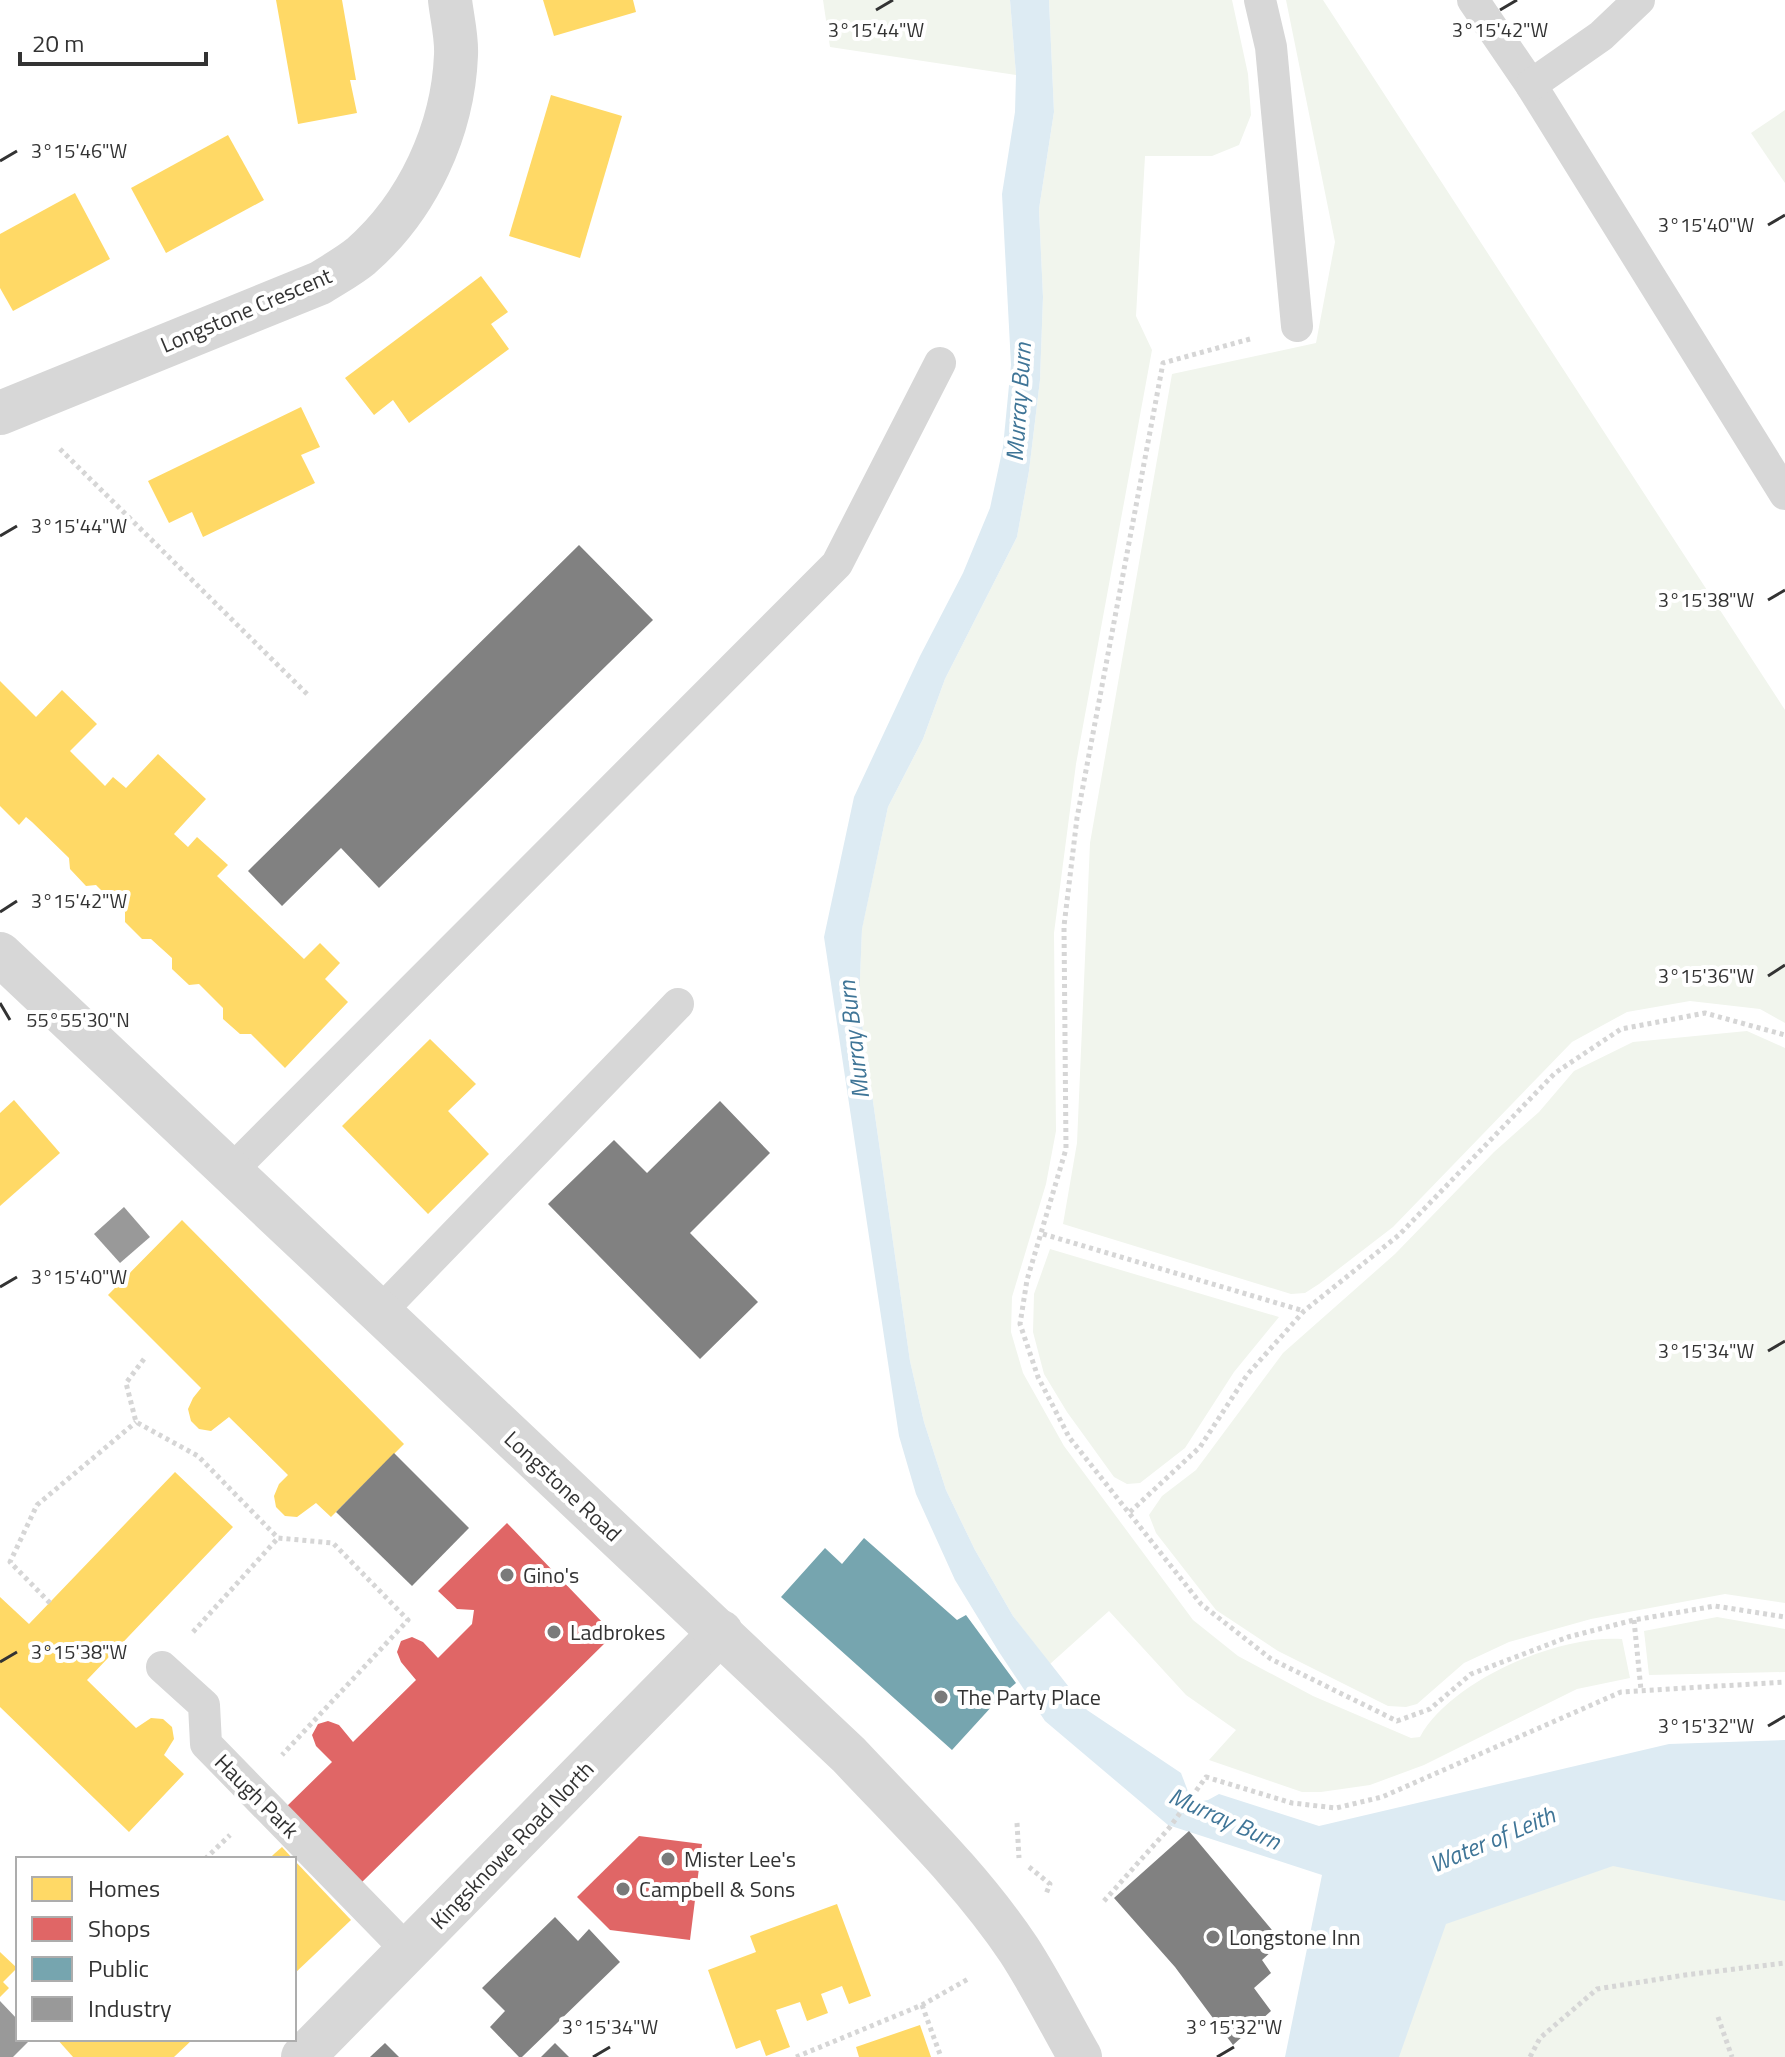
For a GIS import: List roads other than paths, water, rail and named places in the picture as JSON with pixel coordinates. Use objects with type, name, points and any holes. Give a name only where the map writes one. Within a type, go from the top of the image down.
[{"type":"street","name":"Longstone Crescent","points":[[8,410],[320,283],[361,256],[390,225],[416,189],[437,148],[452,100],[456,63],[450,0]]},
{"type":"street","name":"Longstone Road","points":[[2,961],[231,1171],[849,1755],[951,1864],[1019,1950],[1080,2057]]},
{"type":"street","name":"Kingsknowe Road North","points":[[303,2057],[721,1632]]},
{"type":"lane","points":[[1260,0],[1271,47],[1297,326]]},
{"type":"lane","points":[[1473,0],[1531,85],[1785,494]]},
{"type":"lane","points":[[1531,85],[1601,36],[1639,0]]},
{"type":"lane","points":[[231,1171],[837,564],[940,363]]},
{"type":"lane","points":[[379,1313],[678,1004]]},
{"type":"lane","name":"Haugh Park","points":[[162,1667],[204,1705],[206,1744],[408,1951]]},
{"type":"water","points":[[1010,0],[1049,0],[1054,112],[1039,209],[1043,297],[1040,380],[1029,471],[1017,537],[945,679],[923,739],[888,807],[862,929],[859,1003],[910,1361],[924,1422],[946,1490],[975,1550],[1013,1616],[1087,1710],[1181,1773],[1189,1794],[1197,1802],[1219,1794],[1319,1826],[1669,1744],[1785,1740],[1785,1901],[1613,1866],[1446,1924],[1399,2057],[1285,2057],[1322,1875],[1168,1825],[1045,1721],[955,1580],[916,1494],[899,1436],[824,937],[854,797],[963,573],[990,508],[1003,447],[1011,365],[1002,194],[1015,112],[1016,75]]},
{"type":"place","name":"Gino's","points":[[507,1575]]},
{"type":"place","name":"Ladbrokes","points":[[554,1632]]},
{"type":"place","name":"The Party Place","points":[[941,1697]]},
{"type":"place","name":"Mister Lee's","points":[[668,1859]]},
{"type":"place","name":"Campbell & Sons","points":[[623,1889]]},
{"type":"place","name":"Longstone Inn","points":[[1213,1937]]},
{"type":"water label","name":"Murray Burn","points":[[1018,402]]},
{"type":"water label","name":"Murray Burn","points":[[853,1040]]},
{"type":"water label","name":"Murray Burn","points":[[1225,1818]]},
{"type":"water label","name":"Water of Leith","points":[[1492,1839]]}]
